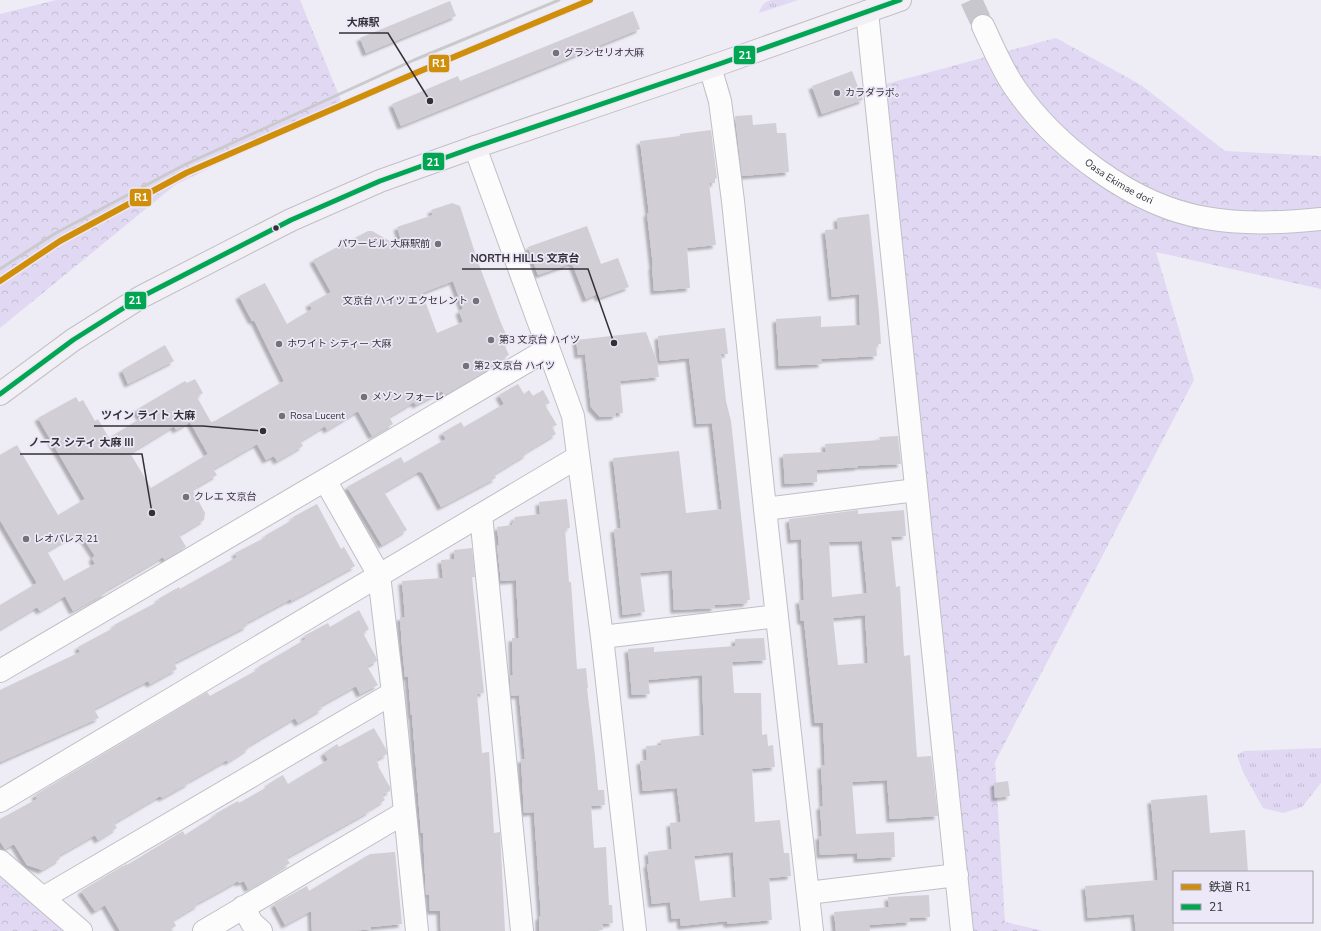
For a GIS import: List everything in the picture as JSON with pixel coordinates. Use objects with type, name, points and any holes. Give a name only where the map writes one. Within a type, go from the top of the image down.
[{"type":"highway","points":[[0,394],[73,340],[158,288],[291,220],[380,182],[475,147],[710,67],[900,0]]},
{"type":"street","points":[[867,12],[962,931]]},
{"type":"street","name":"Oasa Ekimae dori","points":[[983,26],[1011,81],[1037,115],[1056,135],[1083,159],[1111,180],[1130,191],[1160,205],[1192,216],[1250,223],[1321,219]]},
{"type":"street","points":[[710,67],[720,101],[731,186],[812,931]]},
{"type":"street","points":[[475,147],[573,416],[602,636],[635,931]]},
{"type":"street","points":[[0,671],[548,349]]},
{"type":"street","points":[[0,801],[578,457]]},
{"type":"street","points":[[325,480],[379,575],[393,693],[417,931]]},
{"type":"street","points":[[765,509],[916,490]]},
{"type":"street","points":[[481,514],[522,931]]},
{"type":"street","points":[[602,636],[777,616]]},
{"type":"street","points":[[43,898],[393,693]]},
{"type":"street","points":[[204,931],[404,813]]},
{"type":"street","points":[[0,861],[82,931]]},
{"type":"street","points":[[808,893],[957,875]]},
{"type":"street","points":[[243,907],[252,923],[262,931]]},
{"type":"green space","points":[[56,0],[300,0],[342,103],[175,185],[0,328],[0,14]]},
{"type":"green space","points":[[771,0],[798,0],[759,13],[763,5]]},
{"type":"green space","points":[[1056,38],[1141,85],[1225,151],[1321,156],[1321,289],[1156,252],[1194,380],[995,762],[1005,922],[1043,931],[973,931],[886,84]]},
{"type":"green space","points":[[1321,748],[1321,783],[1302,807],[1283,813],[1263,808],[1243,772],[1237,755],[1244,751]]},
{"type":"green space","points":[[0,873],[68,931],[0,931]]},
{"type":"building","points":[[450,1],[456,16],[366,53],[360,38]]},
{"type":"building","name":"グランセリオ大麻","points":[[633,11],[640,29],[401,126],[392,104],[458,76],[460,81]]},
{"type":"building","name":"カラダラボ。","points":[[852,71],[863,100],[822,114],[812,86]]},
{"type":"building","points":[[752,115],[753,125],[776,123],[777,133],[786,133],[789,172],[742,176],[735,116]]},
{"type":"building","points":[[711,130],[717,178],[715,179],[715,183],[709,183],[716,245],[687,248],[690,288],[654,291],[653,266],[647,213],[649,213],[640,141]]},
{"type":"building","points":[[452,203],[460,206],[478,262],[506,334],[503,335],[508,345],[505,346],[509,355],[503,358],[505,360],[444,395],[442,391],[416,405],[414,402],[389,417],[393,424],[372,436],[358,411],[327,430],[325,426],[300,441],[303,446],[277,461],[274,456],[266,460],[257,444],[213,469],[217,475],[196,487],[197,489],[193,491],[205,513],[204,520],[179,535],[186,547],[165,560],[163,557],[105,591],[106,593],[73,611],[65,596],[40,611],[37,607],[0,629],[0,605],[37,583],[0,520],[0,455],[17,445],[58,515],[85,499],[38,418],[76,397],[79,402],[83,400],[95,421],[98,419],[109,438],[141,418],[136,410],[185,381],[187,383],[195,379],[203,393],[197,397],[211,422],[215,421],[284,381],[254,320],[252,321],[239,296],[265,283],[287,324],[312,309],[309,304],[331,292],[313,260],[368,231],[372,231],[404,249],[397,227],[433,215],[431,210]],"holes":[[[453,281],[463,309],[459,311],[463,322],[437,333],[422,293]],[[190,422],[208,454],[151,488],[130,453],[174,426],[176,430]],[[79,532],[95,556],[92,558],[95,564],[64,581],[47,551]]]},
{"type":"building","points":[[869,214],[881,344],[876,344],[877,356],[821,359],[822,364],[779,366],[776,319],[821,316],[821,327],[860,325],[859,294],[832,297],[825,230],[838,229],[837,218]]},
{"type":"building","points":[[587,226],[601,264],[618,258],[629,287],[599,298],[597,294],[586,299],[572,263],[538,275],[528,247]]},
{"type":"building","points":[[725,328],[728,354],[721,354],[726,401],[731,421],[750,600],[747,600],[747,603],[714,605],[715,608],[674,610],[672,570],[640,573],[645,612],[623,615],[614,529],[621,528],[613,458],[679,451],[686,513],[722,509],[712,423],[697,424],[689,358],[660,361],[658,336]]},
{"type":"building","points":[[646,332],[657,361],[659,377],[620,381],[623,413],[616,413],[616,416],[600,417],[591,407],[585,354],[578,355],[576,340]]},
{"type":"building","points":[[165,345],[174,361],[128,384],[122,370]]},
{"type":"building","points":[[518,384],[524,394],[529,390],[533,396],[543,390],[550,403],[545,405],[557,425],[552,427],[556,434],[494,474],[496,478],[441,507],[422,472],[421,473],[420,471],[384,492],[407,530],[382,545],[347,487],[401,457],[404,463],[446,439],[442,433],[461,422],[464,427],[504,404],[499,395]]},
{"type":"building","points":[[898,436],[901,464],[817,470],[817,482],[785,484],[783,454],[826,452],[825,444],[880,440],[879,437]]},
{"type":"building","points":[[567,499],[570,528],[565,529],[569,582],[571,582],[577,669],[586,668],[598,790],[604,790],[605,805],[591,806],[594,848],[606,847],[609,905],[612,905],[613,923],[602,924],[603,930],[539,931],[539,917],[541,916],[534,812],[524,813],[521,759],[525,759],[519,695],[511,696],[510,682],[510,676],[513,675],[512,638],[519,638],[516,580],[501,581],[497,546],[499,545],[497,527],[512,525],[515,517],[540,514],[539,502]]},
{"type":"building","points":[[317,504],[341,549],[344,547],[355,566],[291,601],[291,599],[246,623],[247,626],[174,663],[177,669],[150,684],[148,681],[94,709],[99,718],[0,762],[0,690],[80,652],[78,647],[115,627],[114,625],[159,601],[158,599],[179,587],[180,589],[237,557],[235,553],[266,537],[266,535],[294,519],[293,517]]},
{"type":"building","points":[[858,510],[858,514],[904,510],[906,536],[891,537],[896,587],[900,586],[904,656],[910,655],[917,757],[931,756],[938,816],[890,819],[887,780],[852,782],[856,834],[894,832],[895,857],[857,859],[857,853],[820,855],[819,836],[822,836],[820,806],[823,806],[821,765],[825,765],[823,723],[815,723],[804,621],[801,621],[799,600],[804,600],[801,539],[791,540],[789,519]],"holes":[[[862,541],[867,593],[832,597],[829,542]],[[865,615],[868,663],[838,665],[833,618]]]},
{"type":"building","points":[[472,548],[475,577],[472,577],[484,693],[477,694],[482,753],[489,752],[494,833],[500,832],[505,931],[441,931],[440,911],[430,911],[429,894],[426,895],[423,833],[421,833],[408,677],[405,677],[402,646],[400,617],[405,617],[402,581],[443,578],[441,560],[454,559],[454,550]]},
{"type":"building","points":[[359,610],[369,629],[363,633],[377,661],[367,666],[378,685],[360,694],[356,686],[320,706],[322,709],[298,723],[295,718],[248,746],[249,748],[228,762],[227,760],[188,782],[189,783],[162,798],[160,796],[114,823],[117,828],[98,840],[95,835],[58,856],[60,859],[42,870],[27,865],[14,844],[5,849],[0,841],[0,819],[37,799],[35,795],[207,692],[210,696],[259,669],[258,667],[306,639],[304,636],[328,623],[330,627]]},
{"type":"building","points":[[764,638],[766,660],[732,662],[734,693],[761,693],[762,735],[767,734],[768,746],[773,745],[775,767],[752,769],[755,822],[780,820],[784,853],[789,853],[791,876],[769,878],[772,920],[727,924],[727,921],[681,926],[680,918],[672,919],[670,902],[652,904],[647,864],[649,864],[648,852],[672,849],[670,823],[681,822],[677,788],[643,791],[640,761],[647,760],[646,746],[661,745],[661,740],[704,735],[702,675],[648,680],[650,694],[632,695],[628,649],[654,647],[654,652],[735,646],[735,639]],"holes":[[[733,852],[736,897],[700,901],[694,856]]]},
{"type":"building","points":[[374,728],[386,749],[387,754],[376,760],[390,787],[390,791],[382,795],[385,800],[369,810],[370,811],[286,858],[290,863],[248,889],[244,881],[239,883],[238,881],[198,903],[198,905],[173,920],[176,926],[168,931],[120,931],[105,905],[95,911],[81,891],[183,831],[185,835],[216,815],[215,814],[238,801],[239,803],[269,786],[268,784],[283,775],[288,784],[328,760],[324,753],[337,744],[339,747]]},
{"type":"building","points":[[1008,781],[1010,796],[995,798],[994,783]]},
{"type":"building","points":[[1207,795],[1210,833],[1245,830],[1248,871],[1173,871],[1174,931],[1136,931],[1134,914],[1088,918],[1085,886],[1158,880],[1151,800]]},
{"type":"building","points":[[395,852],[402,924],[371,927],[371,929],[352,931],[312,931],[311,911],[285,925],[274,904],[307,886],[309,891],[370,854]]},
{"type":"building","points":[[929,895],[930,917],[910,918],[910,922],[869,925],[870,931],[836,931],[834,912],[889,907],[888,897]]},
{"type":"tunnel","points":[[971,0],[983,26]]},
{"type":"railway","points":[[0,269],[54,234],[184,165],[414,60],[559,0]]},
{"type":"rail line","name":"R1","points":[[0,281],[60,241],[186,173],[418,72],[590,0]]},
{"type":"transit line","name":"21","points":[[0,394],[73,340],[141,297],[291,220],[380,181],[900,0]]},
{"type":"place","name":"グランセリオ大麻","points":[[556,53]]},
{"type":"place","name":"カラダラボ。","points":[[837,93]]},
{"type":"place","name":"大麻駅","points":[[430,101]]},
{"type":"place","name":"パワービル 大麻駅前","points":[[438,244]]},
{"type":"place","name":"文京台 ハイツ エクセレント","points":[[476,301]]},
{"type":"place","name":"第3 文京台 ハイツ","points":[[491,340]]},
{"type":"place","name":"NORTH HILLS 文京台","points":[[614,343]]},
{"type":"place","name":"ホワイト シティー 大麻","points":[[279,344]]},
{"type":"place","name":"第2 文京台 ハイツ","points":[[466,366]]},
{"type":"place","name":"メゾン フォーレ","points":[[364,397]]},
{"type":"place","name":"Rosa Lucent","points":[[282,416]]},
{"type":"place","name":"ツイン ライト 大麻","points":[[263,431]]},
{"type":"place","name":"クレエ 文京台","points":[[186,497]]},
{"type":"place","name":"ノース シティ 大麻 III","points":[[152,513]]},
{"type":"place","name":"レオパレス 21","points":[[26,539]]}]
